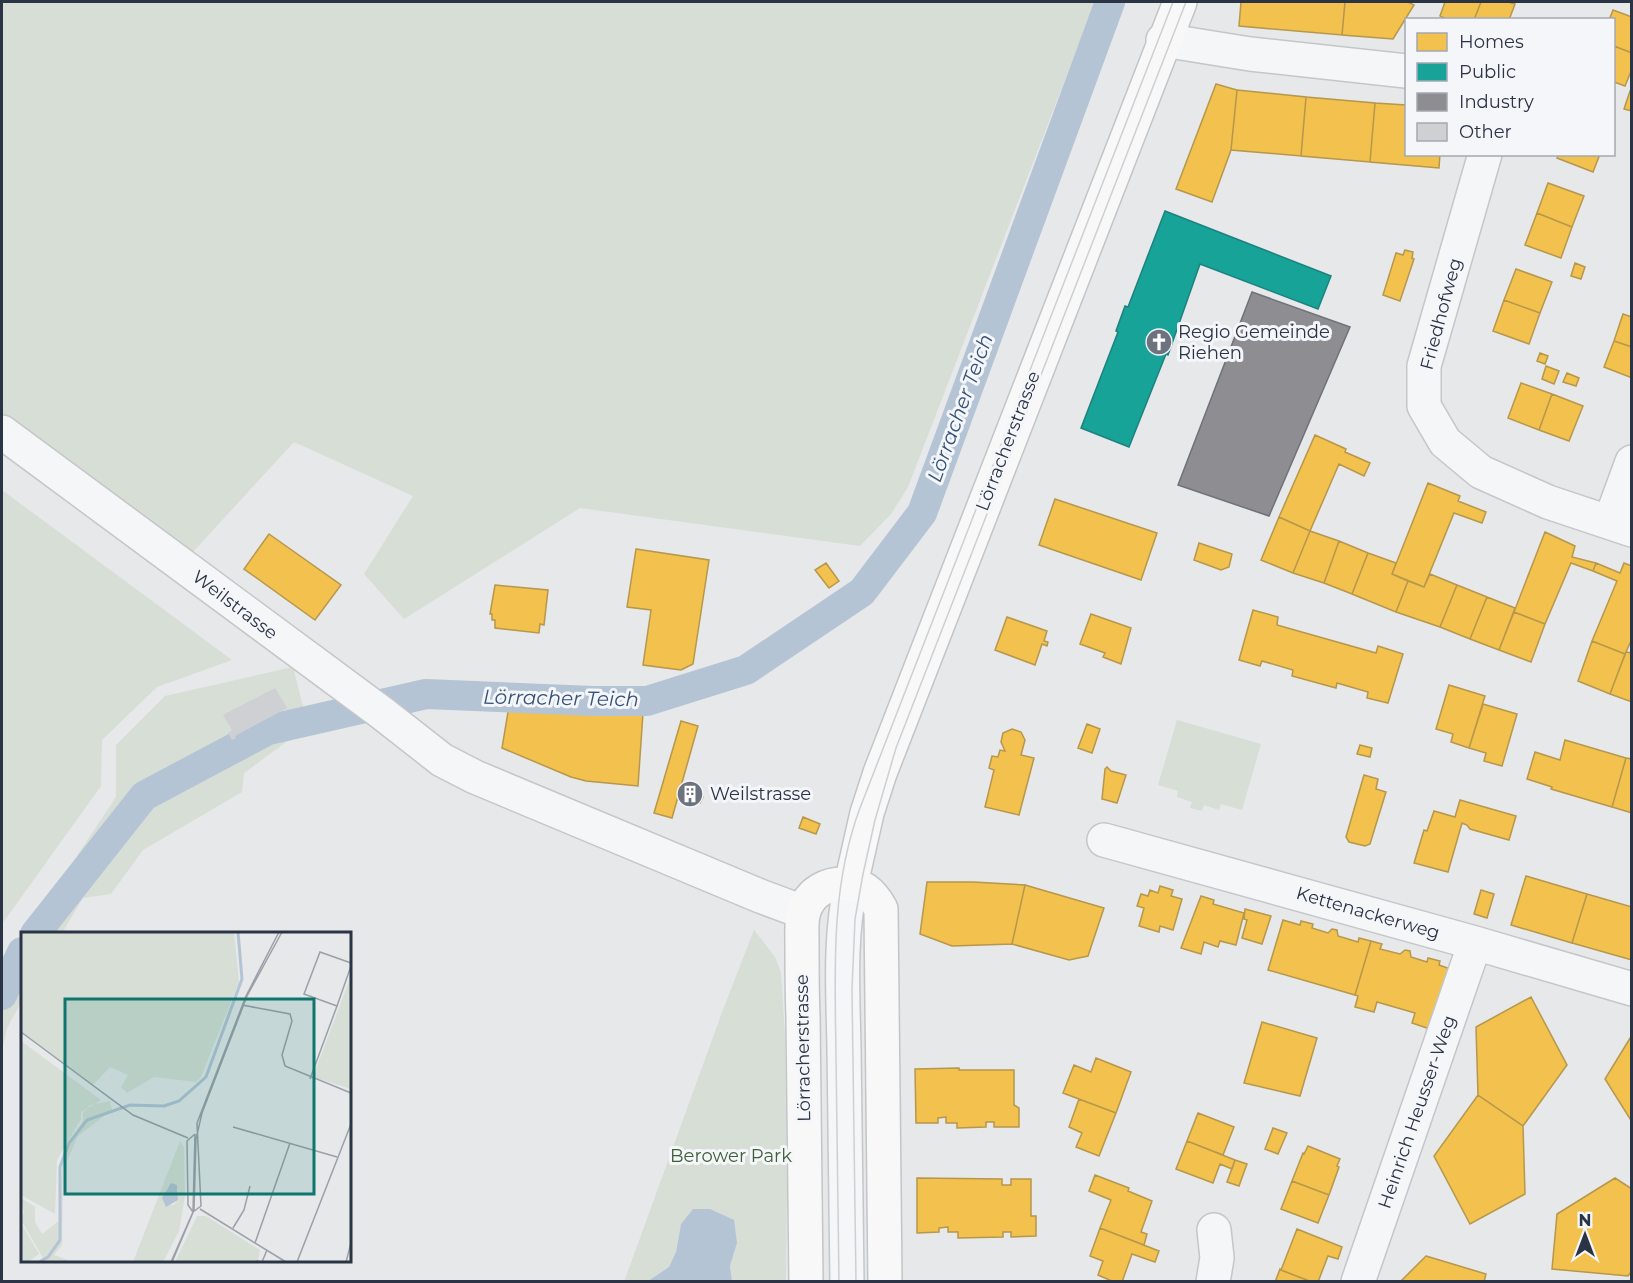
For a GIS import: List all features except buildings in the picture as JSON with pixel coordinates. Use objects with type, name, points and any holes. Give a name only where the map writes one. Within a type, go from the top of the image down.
[{"type":"main road","name":"Lörracherstrasse","points":[[851,884],[867,813],[880,773],[1163,40],[1180,2]]},
{"type":"main road","points":[[803,912],[817,891],[828,885],[851,884],[867,891],[881,909],[885,1281]]},
{"type":"main road","name":"Lörracherstrasse","points":[[803,912],[806,1281]]},
{"type":"street","points":[[1163,40],[1250,54],[1405,70]]},
{"type":"street","name":"Friedhofweg","points":[[1484,156],[1424,366],[1424,406],[1445,442],[1481,472],[1548,502],[1621,526]]},
{"type":"street","name":"Weilstrasse","points":[[2,432],[382,713],[442,760],[475,777],[749,892],[803,912]]},
{"type":"street","points":[[1621,526],[1632,462]]},
{"type":"street","name":"Kettenackerweg","points":[[1104,840],[1632,989]]},
{"type":"street","points":[[848,1281],[843,989],[844,933],[851,884]]},
{"type":"street","name":"Heinrich Heusser-Weg","points":[[1358,1281],[1475,943]]},
{"type":"street","points":[[1213,1281],[1217,1258],[1215,1230]]},
{"type":"green space","points":[[2,2],[1095,2],[908,487],[891,514],[860,546],[580,508],[404,619],[364,574],[413,496],[294,442],[181,565],[2,432]]},
{"type":"green space","points":[[2,490],[232,660],[157,687],[102,740],[101,786],[2,924]]},
{"type":"green space","points":[[293,667],[308,726],[244,773],[242,792],[143,850],[111,894],[83,898],[63,932],[30,932],[51,895],[116,797],[116,745],[165,696]]},
{"type":"green space","points":[[1177,720],[1261,744],[1242,810],[1221,804],[1219,810],[1204,805],[1202,811],[1190,808],[1192,802],[1177,797],[1178,791],[1158,785]]},
{"type":"green space","name":"Berower Park","points":[[754,930],[775,957],[781,973],[785,1036],[786,1281],[732,1281],[730,1266],[737,1243],[693,1209],[681,1224],[676,1252],[669,1267],[648,1281],[624,1282],[724,1007]]},
{"type":"green space","points":[[21,947],[21,1003],[7,1028],[2,1051],[2,982]]},
{"type":"water","points":[[693,1209],[710,1209],[734,1220],[737,1243],[730,1266],[732,1281],[648,1281],[669,1267],[676,1252],[681,1224]]},
{"type":"waterway","name":"Lörracher Teich","points":[[37,932],[144,796],[268,730],[426,694],[647,701],[746,670],[862,592],[922,513],[1110,2]]},
{"type":"waterway","name":"Lörracher Teich","points":[[2,995],[21,954]]},
{"type":"tram line","points":[[839,1282],[835,962],[839,900],[850,838],[1173,2]]},
{"type":"tram line","points":[[856,1282],[852,989],[855,919],[875,820],[896,748],[1186,2]]},
{"type":"place","name":"Regio Gemeinde Riehen","points":[[1159,342]]},
{"type":"place","name":"Weilstrasse","points":[[690,794]]}]
